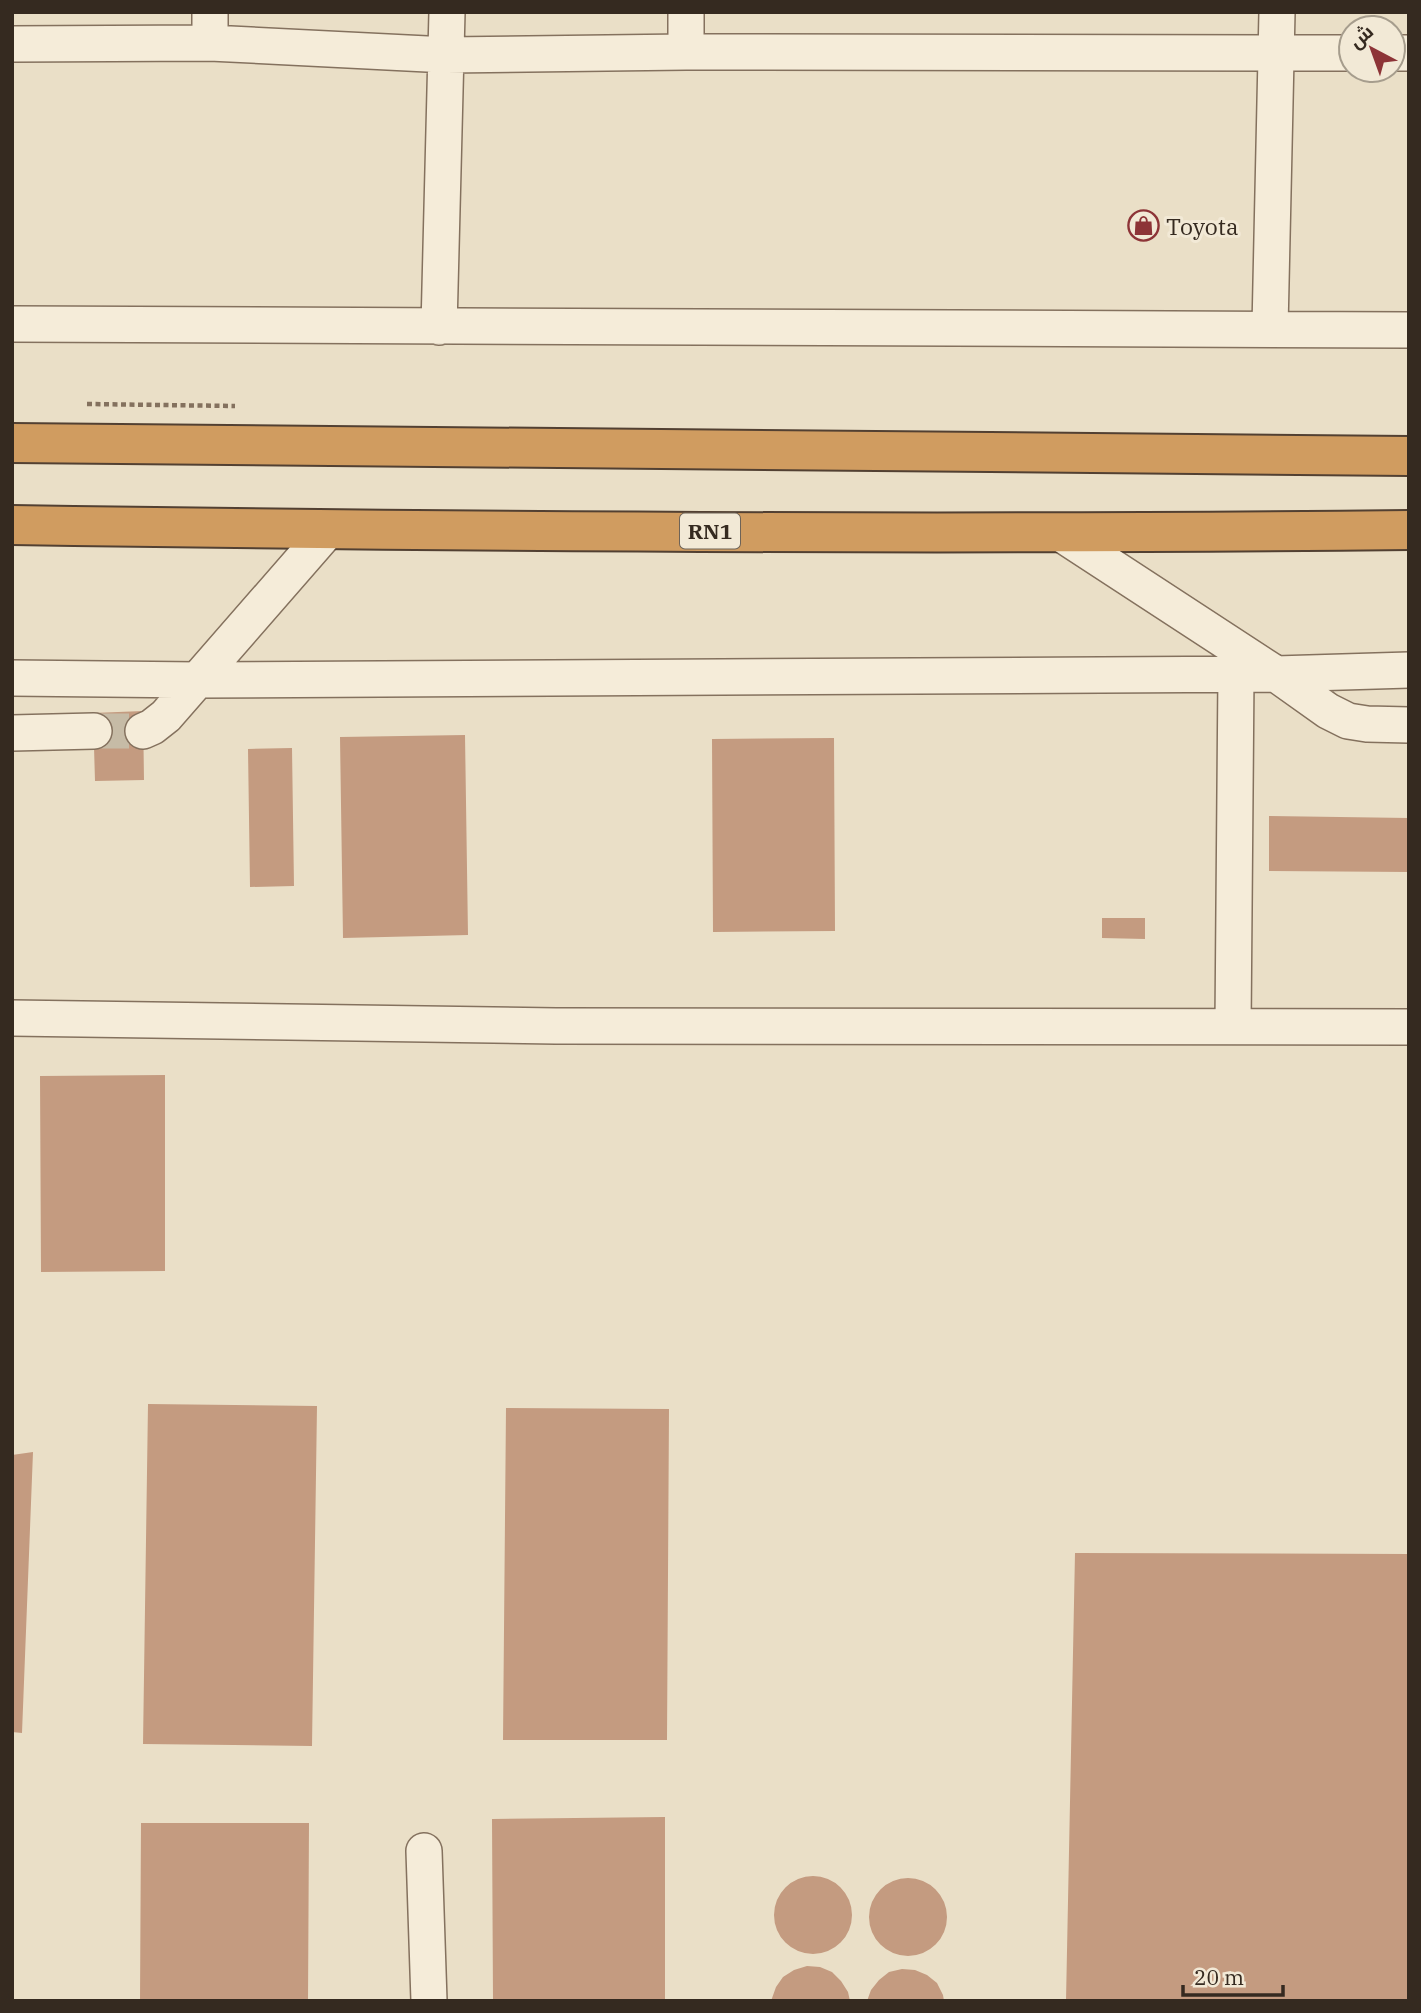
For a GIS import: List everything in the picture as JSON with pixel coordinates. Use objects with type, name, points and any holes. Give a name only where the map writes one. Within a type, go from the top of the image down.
[{"type":"highway","points":[[12,443],[1409,456]]},
{"type":"highway","name":"RN1","points":[[12,525],[329,530],[1060,533],[1409,530]]},
{"type":"street","points":[[439,327],[447,12]]},
{"type":"street","points":[[685,52],[686,12]]},
{"type":"street","points":[[1270,328],[1277,12]]},
{"type":"street","points":[[12,44],[210,27],[447,55],[685,52],[1337,53]]},
{"type":"street","points":[[12,324],[1409,330]]},
{"type":"street","points":[[143,731],[166,716],[329,530]]},
{"type":"street","points":[[1060,533],[1328,711],[1348,721],[1409,725]]},
{"type":"street","points":[[12,678],[198,680],[1276,674],[1409,670]]},
{"type":"street","points":[[1233,1026],[1236,674]]},
{"type":"street","points":[[12,733],[94,731]]},
{"type":"street","points":[[12,1018],[556,1026],[1409,1027]]},
{"type":"street","points":[[424,1851],[429,2001]]},
{"type":"building","points":[[143,711],[144,780],[95,781],[93,713]]},
{"type":"building","points":[[465,735],[468,935],[343,938],[340,737]]},
{"type":"building","points":[[834,738],[835,931],[713,932],[712,739]]},
{"type":"building","points":[[292,748],[294,886],[250,887],[248,749]]},
{"type":"building","points":[[1269,816],[1409,818],[1409,872],[1269,871]]},
{"type":"building","points":[[1102,918],[1145,918],[1145,939],[1102,938]]},
{"type":"building","points":[[165,1075],[165,1271],[41,1272],[40,1076]]},
{"type":"building","points":[[148,1404],[317,1406],[312,1746],[143,1744]]},
{"type":"building","points":[[506,1408],[669,1409],[667,1740],[503,1740]]},
{"type":"building","points":[[33,1452],[22,1733],[12,1732],[12,1455]]},
{"type":"building","points":[[1075,1553],[1409,1554],[1409,2001],[1066,2001]]},
{"type":"building","points":[[665,1817],[665,2001],[493,2001],[492,1819]]},
{"type":"building","points":[[141,1823],[309,1823],[308,2001],[140,2001]]},
{"type":"building","points":[[805,1876],[821,1876],[835,1882],[846,1893],[852,1907],[852,1923],[846,1937],[835,1948],[821,1954],[805,1954],[791,1948],[780,1937],[774,1923],[774,1907],[780,1893],[791,1882]]},
{"type":"building","points":[[900,1878],[916,1878],[930,1884],[941,1895],[947,1909],[947,1925],[941,1939],[930,1950],[916,1956],[900,1956],[886,1950],[875,1939],[869,1925],[869,1909],[875,1895],[886,1884]]},
{"type":"building","points":[[807,1966],[832,1972],[848,1992],[850,2001],[771,2001],[783,1977]]},
{"type":"building","points":[[902,1969],[927,1975],[937,1983],[944,2001],[867,2001],[879,1980],[889,1972]]},
{"type":"tunnel","points":[[94,731],[143,731]]},
{"type":"place","name":"Toyota","points":[[1143,226]]}]
